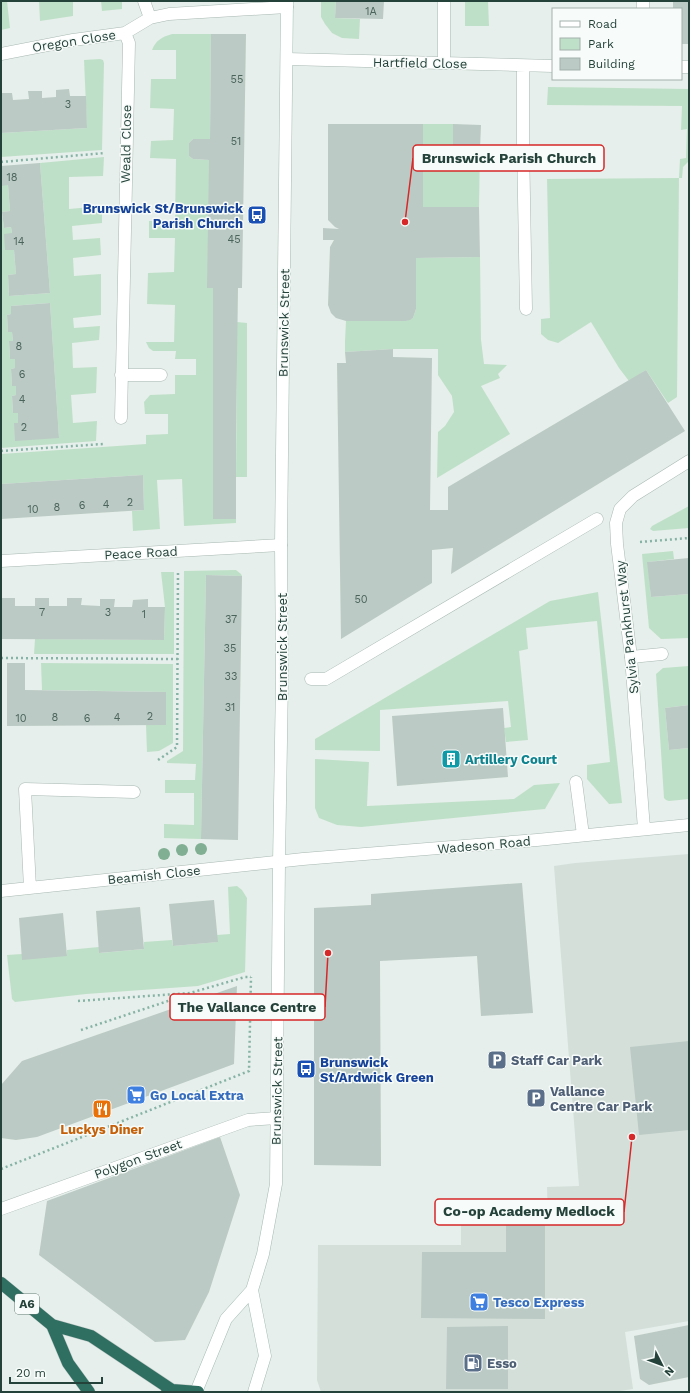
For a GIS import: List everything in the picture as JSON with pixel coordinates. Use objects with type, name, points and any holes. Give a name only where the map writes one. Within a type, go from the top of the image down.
[{"type":"highway","name":"A6","points":[[1,1283],[52,1325],[90,1336],[170,1391],[197,1392]]},
{"type":"highway","name":"A6","points":[[52,1325],[68,1362],[89,1392]]},
{"type":"street","points":[[144,1],[150,18]]},
{"type":"street","points":[[444,1],[444,63]]},
{"type":"street","name":"Oregon Close","points":[[1,54],[73,40],[125,33],[150,18],[169,14],[287,4]]},
{"type":"street","name":"Brunswick Street","points":[[197,1392],[226,1320],[252,1290],[263,1254],[276,1184],[278,862],[282,680],[281,545],[287,4]]},
{"type":"street","name":"Weald Close","points":[[121,418],[129,44],[125,33]]},
{"type":"street","name":"Hartfield Close","points":[[287,60],[552,66]]},
{"type":"street","points":[[523,66],[526,309]]},
{"type":"street","points":[[121,375],[161,375]]},
{"type":"street","name":"Sylvia Pankhurst Way","points":[[644,829],[631,658],[617,544],[616,523],[620,509],[633,496],[689,461]]},
{"type":"street","points":[[311,679],[326,679],[597,519]]},
{"type":"street","name":"Peace Road","points":[[1,561],[281,545]]},
{"type":"street","points":[[631,658],[662,654]]},
{"type":"street","points":[[576,782],[583,836]]},
{"type":"street","points":[[30,888],[25,789],[134,792]]},
{"type":"street","name":"Wadeson Road","points":[[278,862],[417,851],[689,825]]},
{"type":"street","name":"Beamish Close","points":[[1,891],[278,862]]},
{"type":"street","name":"Polygon Street","points":[[1,1208],[248,1120],[277,1118]]},
{"type":"street","name":"Brunswick Street","points":[[252,1290],[265,1356],[254,1392]]},
{"type":"path","points":[[1,162],[109,153]]},
{"type":"path","points":[[1,451],[103,444]]},
{"type":"path","points":[[637,542],[689,538]]},
{"type":"path","points":[[158,760],[177,747],[178,565]]},
{"type":"path","points":[[1,658],[178,659]]},
{"type":"path","points":[[1,1169],[249,1071],[251,977],[190,993],[81,1030]]},
{"type":"path","points":[[78,1001],[190,993]]},
{"type":"shaded area","points":[[689,854],[689,1321],[625,1332],[633,1389],[613,1392],[321,1392],[317,1380],[318,1245],[461,1245],[461,1222],[548,1223],[547,1187],[579,1186],[554,866]]},
{"type":"green space","points":[[1,1],[7,1],[10,28],[1,30]]},
{"type":"green space","points":[[39,1],[73,1],[73,16],[40,21]]},
{"type":"green space","points":[[101,1],[122,1],[122,9],[102,11]]},
{"type":"green space","points":[[321,1],[336,1],[335,18],[360,19],[359,39],[342,38],[332,33],[321,17]]},
{"type":"green space","points":[[465,1],[488,1],[489,26],[465,26]]},
{"type":"green space","points":[[172,34],[211,34],[210,139],[193,139],[189,143],[189,156],[193,159],[209,160],[213,288],[213,519],[236,519],[236,523],[184,526],[182,479],[157,480],[160,529],[133,531],[132,511],[144,510],[143,475],[1,484],[1,454],[146,444],[146,435],[168,434],[168,414],[145,414],[144,402],[150,395],[175,394],[175,375],[196,375],[196,359],[175,359],[176,351],[153,351],[149,348],[146,342],[174,342],[175,305],[147,304],[148,273],[174,272],[175,238],[149,238],[149,221],[175,221],[176,159],[150,158],[151,141],[173,140],[174,109],[150,108],[151,79],[176,79],[176,50],[152,50],[160,39]]},
{"type":"green space","points":[[84,60],[103,60],[104,63],[102,150],[1,157],[1,133],[87,128]]},
{"type":"green space","points":[[548,87],[689,89],[689,161],[683,167],[682,178],[679,178],[680,159],[686,158],[687,129],[681,130],[682,106],[547,105]]},
{"type":"green space","points":[[423,124],[453,124],[453,148],[480,149],[479,207],[423,207]]},
{"type":"green space","points":[[104,157],[103,176],[69,177],[69,209],[102,206],[102,223],[72,226],[73,240],[100,238],[101,255],[73,258],[74,276],[101,274],[101,315],[73,318],[74,328],[100,326],[99,340],[72,343],[73,368],[97,367],[96,393],[71,395],[73,423],[97,421],[96,441],[1,448],[1,185],[8,185],[10,211],[2,212],[4,228],[11,227],[12,233],[5,250],[14,250],[16,274],[8,275],[9,296],[50,293],[40,163]],"holes":[[[50,303],[59,438],[14,423],[18,423],[18,413],[13,413],[12,396],[16,395],[16,386],[12,386],[11,369],[15,368],[15,359],[10,359],[9,342],[13,341],[12,332],[8,332],[7,315],[11,314],[11,306]]]},
{"type":"green space","points":[[679,178],[677,397],[668,403],[646,370],[629,381],[619,368],[591,322],[558,343],[548,340],[541,334],[541,319],[550,318],[547,179]]},
{"type":"green space","points":[[480,257],[481,340],[484,364],[507,365],[498,374],[500,378],[481,386],[510,434],[437,478],[438,432],[445,426],[454,412],[452,396],[438,375],[438,349],[393,349],[345,352],[346,321],[406,321],[413,318],[416,309],[416,258]]},
{"type":"green space","points":[[237,322],[247,323],[247,477],[236,477]]},
{"type":"green space","points":[[689,506],[689,528],[653,531],[650,529],[652,526]]},
{"type":"green space","points":[[673,551],[674,559],[648,562],[651,597],[689,594],[689,638],[661,639],[649,628],[642,554]]},
{"type":"green space","points":[[236,570],[242,576],[206,575],[201,839],[164,838],[164,824],[194,825],[194,793],[165,793],[165,780],[195,780],[196,764],[167,763],[167,761],[183,751],[184,571]]},
{"type":"green space","points":[[161,572],[174,572],[174,654],[34,654],[35,639],[164,640],[165,607]]},
{"type":"green space","points":[[598,592],[622,803],[609,804],[587,779],[587,765],[610,762],[597,621],[526,628],[528,649],[519,651],[528,740],[506,742],[504,728],[511,727],[508,701],[380,710],[380,751],[315,750],[315,739],[550,601]]},
{"type":"green space","points":[[41,663],[173,664],[173,743],[159,751],[147,752],[146,725],[166,725],[166,692],[42,690]]},
{"type":"green space","points":[[689,666],[689,705],[665,708],[669,750],[689,748],[689,799],[669,801],[664,798],[656,674],[663,668]]},
{"type":"green space","points":[[315,759],[369,762],[367,806],[514,799],[534,785],[560,783],[545,809],[361,827],[337,825],[319,818],[315,808]]},
{"type":"green space","points":[[237,886],[242,890],[247,898],[245,972],[198,986],[86,994],[15,1002],[12,999],[7,955],[22,954],[67,956],[67,950],[99,947],[100,953],[144,949],[144,942],[172,940],[173,946],[217,942],[217,935],[230,934],[228,887]]},
{"type":"building","points":[[336,1],[384,1],[383,19],[335,18]]},
{"type":"building","points":[[673,1],[689,1],[689,44],[682,44],[682,8],[673,8]]},
{"type":"building","points":[[211,34],[246,34],[242,288],[238,288],[236,519],[213,519],[213,288],[207,288],[209,160],[193,159],[189,156],[189,143],[193,139],[210,139]]},
{"type":"building","points":[[69,89],[70,96],[86,96],[87,128],[1,133],[1,93],[12,93],[13,100],[29,99],[28,91],[42,91],[42,98],[56,97],[56,90]]},
{"type":"building","points":[[328,124],[423,124],[423,207],[479,207],[480,257],[416,258],[416,309],[413,318],[410,320],[346,321],[336,318],[331,313],[328,305],[330,247],[334,240],[323,240],[323,228],[339,229],[328,220]]},
{"type":"building","points":[[453,124],[481,125],[480,149],[453,148]]},
{"type":"building","points":[[40,163],[50,293],[9,296],[8,275],[16,274],[14,250],[5,250],[4,234],[12,233],[11,227],[4,228],[2,212],[10,211],[8,185],[1,186],[1,166]]},
{"type":"building","points":[[50,303],[59,438],[15,441],[14,423],[18,423],[18,413],[13,413],[12,396],[16,395],[16,386],[12,386],[11,369],[15,368],[15,359],[10,359],[9,341],[13,341],[12,332],[8,332],[7,315],[11,314],[11,306]]},
{"type":"building","points":[[393,349],[393,357],[432,358],[430,510],[448,510],[448,487],[646,370],[685,431],[451,574],[453,548],[432,550],[432,583],[341,639],[337,363],[346,363],[345,352]]},
{"type":"building","points":[[143,475],[144,510],[1,519],[1,484]]},
{"type":"building","points":[[689,558],[689,594],[651,597],[647,562]]},
{"type":"building","points":[[206,575],[242,576],[238,840],[201,839]]},
{"type":"building","points":[[1,598],[15,598],[15,606],[35,606],[35,598],[49,598],[49,606],[67,606],[67,598],[82,598],[81,605],[100,606],[100,599],[115,599],[114,607],[132,607],[133,600],[148,599],[148,607],[165,607],[164,640],[1,639]]},
{"type":"building","points":[[7,663],[25,663],[25,690],[166,692],[166,725],[7,726]]},
{"type":"building","points":[[689,705],[689,748],[669,750],[665,708]]},
{"type":"building","name":"Artillery Court","points":[[503,708],[508,777],[397,786],[392,716]]},
{"type":"building","points":[[522,883],[533,1013],[481,1016],[477,956],[380,961],[381,1166],[314,1165],[314,908],[371,905],[371,894]]},
{"type":"building","points":[[214,900],[218,942],[173,946],[169,904]]},
{"type":"building","points":[[140,907],[144,949],[99,953],[96,911]]},
{"type":"building","points":[[63,913],[67,956],[22,960],[19,918]]},
{"type":"building","points":[[237,986],[234,1064],[37,1137],[16,1140],[1,1138],[1,1085],[22,1061]]},
{"type":"building","points":[[689,1041],[689,1130],[639,1135],[630,1047]]},
{"type":"building","points":[[220,1137],[240,1195],[209,1292],[185,1340],[155,1342],[39,1255],[47,1201]]},
{"type":"building","points":[[506,1222],[545,1222],[545,1319],[421,1318],[422,1252],[506,1252]]},
{"type":"building","points":[[689,1325],[689,1377],[649,1385],[640,1379],[634,1336]]},
{"type":"building","points":[[508,1326],[508,1389],[446,1389],[447,1327]]},
{"type":"place","name":"Brunswick St/Brunswick Parish Church","points":[[257,215]]},
{"type":"place","name":"Brunswick Parish Church","points":[[405,222]]},
{"type":"place","name":"Artillery Court","points":[[451,759]]},
{"type":"place","name":"The Vallance Centre","points":[[328,953]]},
{"type":"place","name":"Staff Car Park","points":[[497,1060]]},
{"type":"place","name":"Brunswick St/Ardwick Green","points":[[306,1069]]},
{"type":"place","name":"Go Local Extra","points":[[136,1095]]},
{"type":"place","name":"Vallance Centre Car Park","points":[[536,1098]]},
{"type":"place","name":"Luckys Diner","points":[[102,1109]]},
{"type":"place","name":"Co-op Academy Medlock","points":[[632,1137]]},
{"type":"place","name":"Tesco Express","points":[[479,1302]]},
{"type":"place","name":"Esso","points":[[473,1363]]}]
